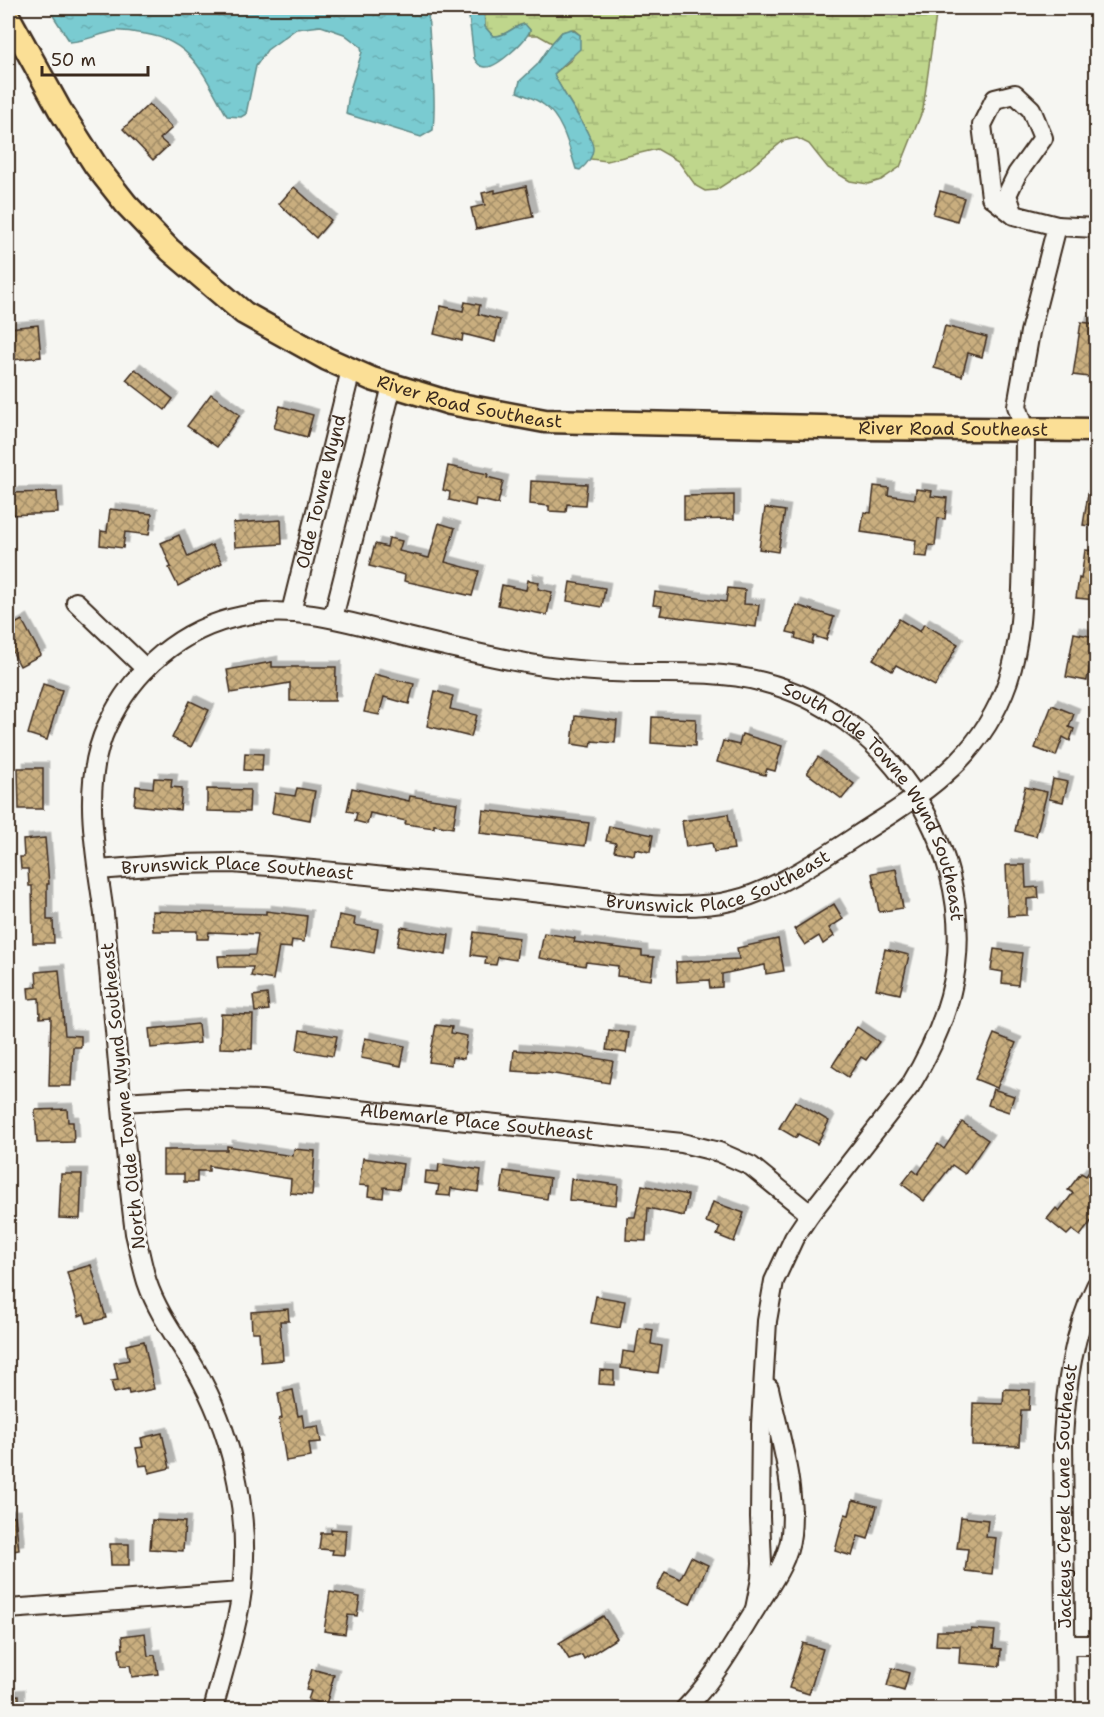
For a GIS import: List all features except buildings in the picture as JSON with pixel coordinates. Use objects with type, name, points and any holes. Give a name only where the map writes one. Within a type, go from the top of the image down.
[{"type":"main road","name":"River Road Southeast","points":[[8,16],[60,110],[96,166],[126,204],[170,250],[244,313],[318,354],[392,386],[450,403],[545,421],[1096,430]]},
{"type":"street","points":[[1014,215],[1007,195],[1017,174],[1043,138],[1031,109],[1015,94],[995,99],[982,125],[991,197],[1014,215],[1057,226],[1096,228]]},
{"type":"street","name":"Brunswick Place Southeast","points":[[98,870],[186,863],[232,863],[637,903],[712,904],[737,900],[782,880],[917,797],[957,764],[972,747],[999,703],[1014,659],[1018,638],[1022,581],[1025,429],[1017,406],[1030,332],[1057,226]]},
{"type":"street","name":"Olde Towne Wynd","points":[[291,612],[351,370]]},
{"type":"street","points":[[333,618],[392,386]]},
{"type":"street","points":[[76,602],[146,669]]},
{"type":"street","name":"South Olde Towne Wynd Southeast","points":[[291,612],[333,618],[450,647],[540,665],[597,671],[724,675],[775,685],[825,708],[863,735],[892,764],[917,797],[942,851],[952,894],[957,942],[956,965],[945,1015],[928,1054],[910,1086],[810,1214],[794,1238],[774,1281],[766,1321],[759,1467],[762,1563],[755,1609]]},
{"type":"street","name":"North Olde Towne Wynd Southeast","points":[[213,1710],[232,1638],[241,1592],[243,1530],[232,1461],[216,1413],[203,1382],[165,1319],[147,1282],[134,1225],[98,870],[93,792],[94,770],[106,728],[117,707],[146,669],[162,653],[182,638],[219,621],[245,615],[291,612]]},
{"type":"street","name":"Albemarle Place Southeast","points":[[122,1102],[190,1098],[261,1100],[682,1143],[719,1152],[751,1166],[810,1214]]},
{"type":"street","name":"Jackeys Creek Lane Southeast","points":[[1066,1710],[1063,1438],[1065,1408],[1077,1338],[1096,1286]]},
{"type":"street","name":"South Olde Towne Wynd Southeast","points":[[684,1710],[720,1668],[784,1560],[789,1545],[791,1532],[788,1480],[764,1366]]},
{"type":"street","points":[[8,1609],[241,1592]]},
{"type":"street","points":[[1065,1645],[1096,1645]]},
{"type":"green space","points":[[484,8],[937,8],[923,109],[900,167],[881,180],[868,184],[850,181],[828,168],[809,144],[797,138],[783,141],[750,168],[716,190],[705,191],[696,186],[678,161],[657,149],[607,161],[590,159],[592,150],[586,129],[554,74],[572,59],[580,35],[573,29],[562,32],[552,43],[538,35],[529,35],[530,30],[524,24],[502,35],[493,36],[485,27]]},
{"type":"water","points":[[51,8],[428,8],[433,84],[433,130],[421,137],[346,114],[349,93],[362,52],[361,47],[344,34],[321,26],[296,29],[267,50],[256,66],[246,114],[241,117],[227,116],[194,61],[184,50],[171,42],[156,36],[115,31],[70,42],[52,14]]},
{"type":"water","points":[[468,8],[484,8],[485,27],[493,36],[502,35],[525,24],[530,30],[528,35],[503,59],[490,66],[481,66],[474,58]]},
{"type":"water","points":[[571,29],[580,35],[580,49],[554,74],[592,144],[591,156],[580,170],[576,169],[561,126],[551,111],[538,101],[517,92],[520,81],[537,65],[552,43],[562,32]]}]
